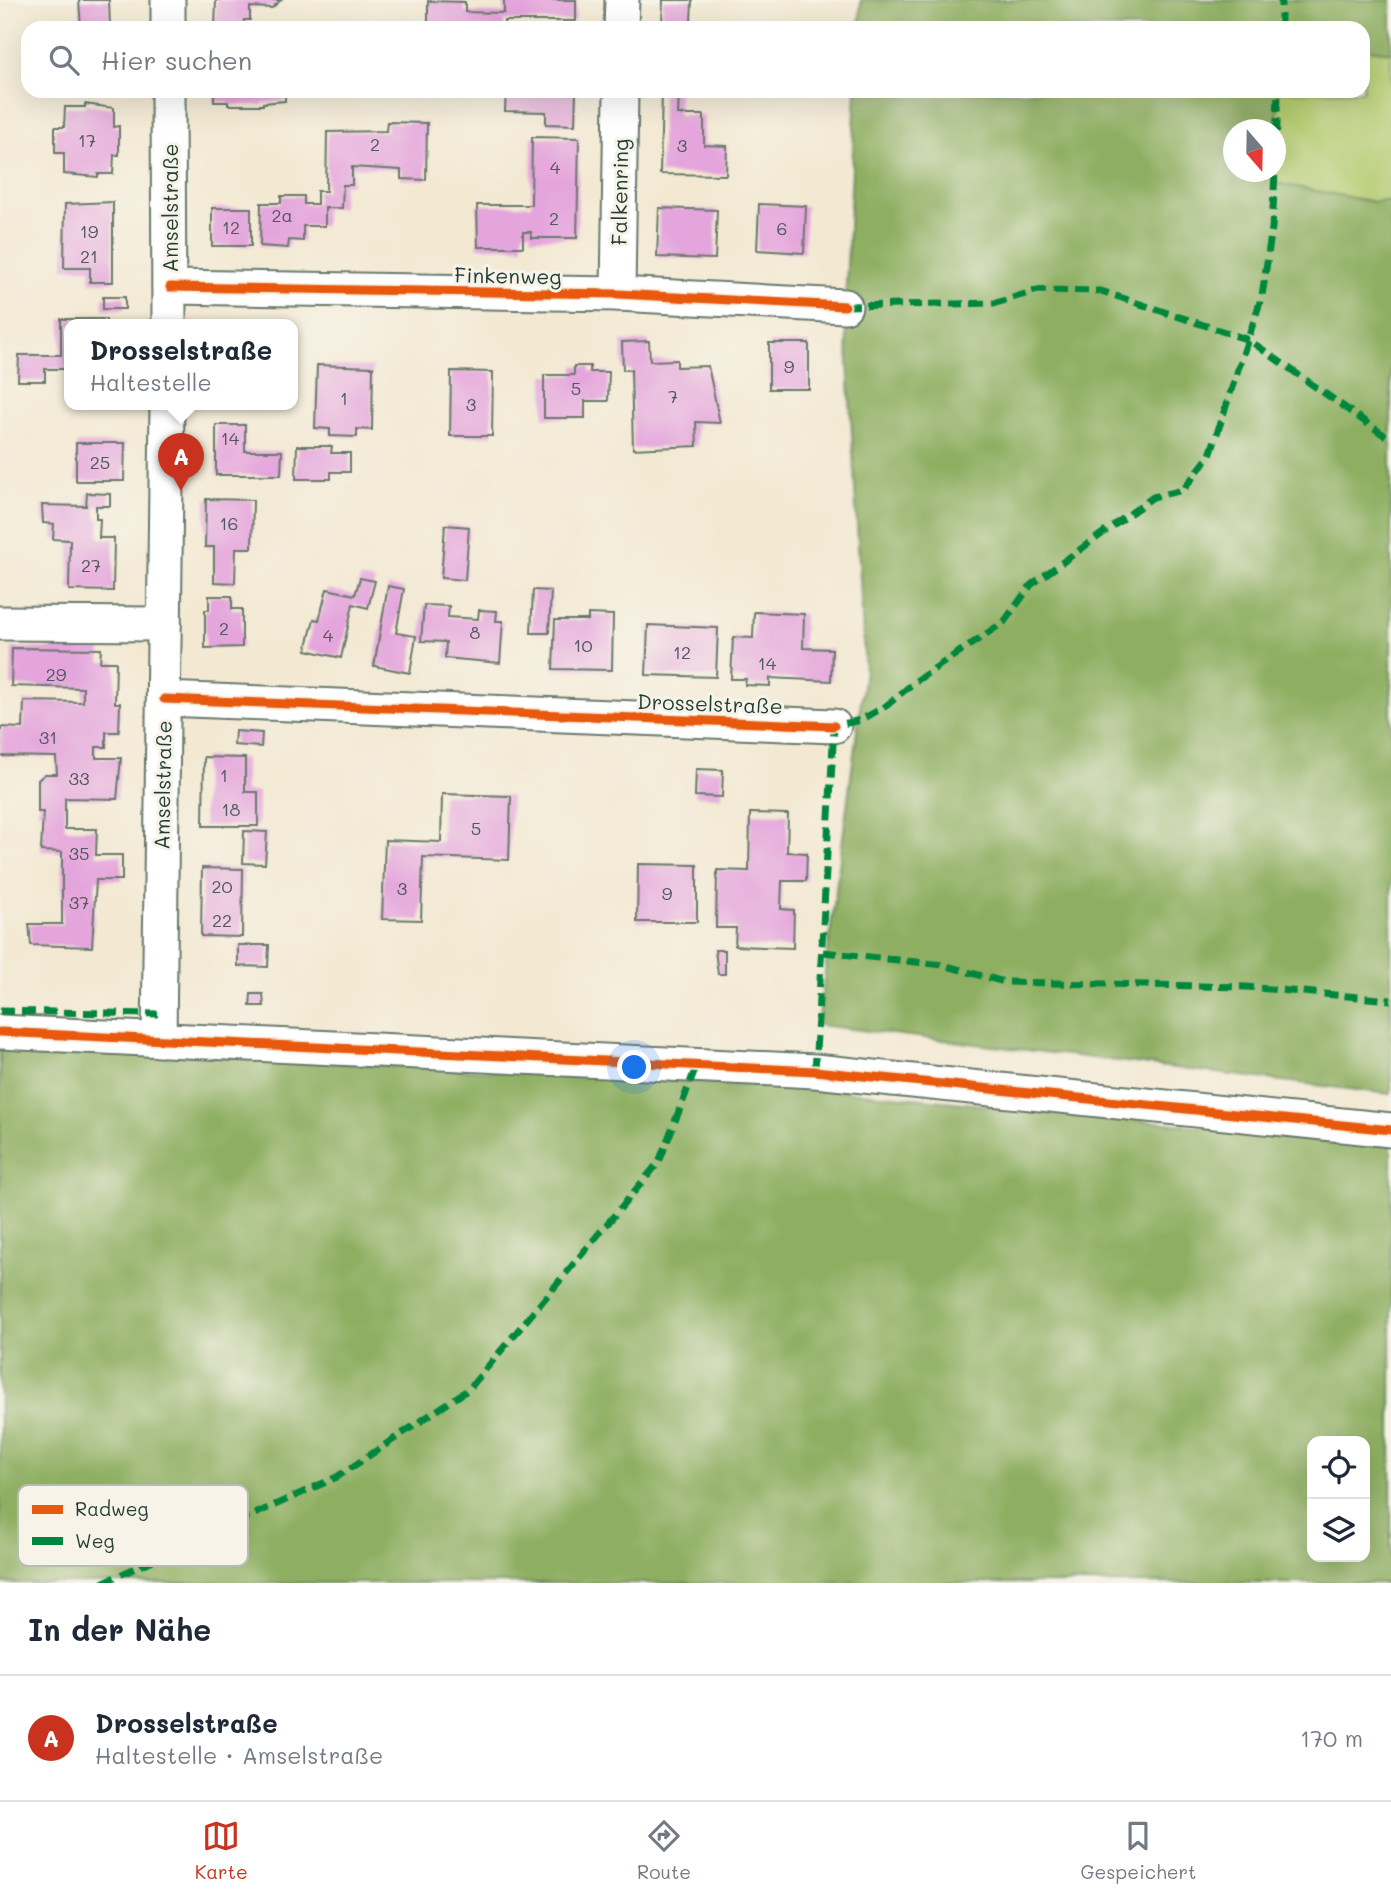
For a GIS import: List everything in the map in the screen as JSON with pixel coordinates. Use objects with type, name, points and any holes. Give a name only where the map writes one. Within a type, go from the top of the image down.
[{"type":"street","points":[[168,0],[168,21]]},
{"type":"street","points":[[621,21],[622,0]]},
{"type":"street","name":"Amselstraße","points":[[169,98],[169,319]]},
{"type":"street","name":"Falkenring","points":[[618,294],[621,98]]},
{"type":"street","name":"Finkenweg","points":[[170,287],[618,294],[845,306]]},
{"type":"street","name":"Amselstraße","points":[[159,1040],[167,410]]},
{"type":"street","points":[[0,623],[164,624]]},
{"type":"street","name":"Drosselstraße","points":[[164,699],[834,726]]},
{"type":"street","points":[[0,1032],[816,1071],[1391,1130]]},
{"type":"green space","points":[[861,0],[1391,0],[1391,52],[1370,49],[1370,21],[860,21]]},
{"type":"green space","points":[[1370,49],[1391,52],[1391,201],[1374,202],[1274,183],[1286,182],[1286,119],[1277,119],[1278,98],[1370,98]]},
{"type":"green space","points":[[856,98],[1278,98],[1277,119],[1223,119],[1223,182],[1275,182],[1374,202],[1391,201],[1391,1094],[818,1025],[865,671],[845,306]]},
{"type":"green space","points":[[0,1045],[812,1088],[1391,1145],[1391,1583],[0,1583]]},
{"type":"building","points":[[79,0],[109,0],[110,21],[80,21]]},
{"type":"building","points":[[216,0],[281,0],[272,8],[250,7],[250,20],[215,21]]},
{"type":"building","points":[[504,0],[576,0],[576,21],[428,21],[428,1],[465,2],[465,12],[504,13]]},
{"type":"building","points":[[663,0],[692,0],[691,21],[662,21]]},
{"type":"building","points":[[214,98],[285,98],[285,101],[263,105],[228,105],[228,102],[214,102]]},
{"type":"building","points":[[506,98],[576,98],[575,125],[546,124],[546,112],[505,111]]},
{"type":"building","points":[[662,98],[679,98],[678,115],[704,115],[704,145],[727,146],[726,175],[660,174]]},
{"type":"building","points":[[85,104],[114,108],[114,127],[119,126],[119,155],[114,155],[113,174],[98,174],[98,177],[64,174],[64,153],[55,153],[55,127],[64,127],[65,107],[85,107]]},
{"type":"building","points":[[387,122],[427,123],[426,180],[401,179],[401,170],[352,167],[352,185],[343,185],[342,208],[325,208],[325,226],[303,226],[303,241],[289,240],[288,248],[260,246],[261,203],[281,203],[281,196],[304,196],[304,204],[317,204],[317,191],[326,191],[327,132],[386,131]]},
{"type":"building","points":[[532,137],[579,138],[577,238],[531,238],[531,232],[523,232],[523,247],[478,247],[477,205],[531,205]]},
{"type":"building","points":[[113,202],[113,282],[90,282],[90,268],[64,268],[65,204]]},
{"type":"building","points":[[759,204],[806,206],[804,253],[757,250]]},
{"type":"building","points":[[212,208],[251,208],[251,246],[212,246]]},
{"type":"building","points":[[659,208],[717,210],[715,259],[657,257]]},
{"type":"building","points":[[103,297],[125,297],[125,309],[103,309]]},
{"type":"building","points":[[61,319],[64,319],[64,369],[45,369],[45,381],[18,381],[19,355],[61,355]]},
{"type":"building","points":[[649,341],[650,361],[677,360],[677,367],[708,366],[720,423],[696,422],[697,446],[633,449],[631,370],[623,370],[622,342]]},
{"type":"building","points":[[769,343],[809,343],[809,389],[769,389]]},
{"type":"building","points":[[317,365],[373,367],[372,430],[357,429],[357,437],[330,436],[330,429],[315,428]]},
{"type":"building","points":[[574,366],[590,366],[590,372],[609,372],[608,401],[585,401],[585,418],[544,418],[544,375],[574,375]]},
{"type":"building","points":[[451,371],[493,372],[492,436],[450,436]]},
{"type":"building","points":[[216,425],[245,425],[245,451],[282,451],[281,475],[216,475]]},
{"type":"building","points":[[76,443],[125,443],[124,481],[76,481]]},
{"type":"building","points":[[297,446],[332,446],[331,453],[350,453],[350,472],[331,472],[331,479],[296,479]]},
{"type":"building","points":[[87,493],[110,494],[110,506],[96,506],[96,519],[100,519],[99,538],[114,538],[113,591],[69,590],[70,540],[53,539],[54,524],[43,523],[42,505],[86,506]]},
{"type":"building","points":[[206,499],[253,500],[252,548],[236,548],[235,583],[214,582],[214,547],[205,547]]},
{"type":"building","points":[[445,525],[469,527],[465,580],[441,578]]},
{"type":"building","points":[[360,578],[375,581],[368,608],[353,604],[341,658],[306,650],[314,619],[319,620],[327,589],[355,595]]},
{"type":"building","points":[[388,586],[404,589],[396,633],[416,636],[410,673],[374,666]]},
{"type":"building","points":[[533,590],[551,591],[549,633],[531,633]]},
{"type":"building","points":[[209,596],[232,596],[232,609],[242,609],[242,647],[205,648],[205,610],[209,610]]},
{"type":"building","points":[[424,605],[449,606],[448,617],[478,619],[479,610],[497,611],[496,621],[503,621],[500,663],[445,658],[446,642],[421,641]]},
{"type":"building","points":[[754,612],[804,614],[803,648],[832,649],[831,681],[770,678],[770,686],[745,685],[746,679],[731,679],[733,637],[753,638]]},
{"type":"building","points":[[588,614],[613,615],[612,670],[553,669],[555,620],[588,620]]},
{"type":"building","points":[[648,625],[718,628],[716,677],[646,675]]},
{"type":"building","points":[[12,648],[101,649],[100,662],[116,662],[115,703],[120,703],[119,732],[106,732],[106,747],[96,747],[96,758],[121,758],[117,799],[65,798],[65,829],[97,829],[96,855],[122,855],[122,880],[96,880],[92,947],[31,945],[29,924],[62,924],[62,852],[41,851],[43,812],[38,812],[38,780],[45,774],[57,774],[56,757],[0,756],[1,727],[23,728],[24,701],[83,702],[83,688],[11,686]]},
{"type":"building","points":[[235,731],[262,733],[261,747],[234,745]]},
{"type":"building","points":[[204,757],[245,758],[245,792],[258,792],[258,826],[203,826]]},
{"type":"building","points":[[696,769],[723,770],[722,797],[695,796]]},
{"type":"building","points":[[442,794],[511,796],[509,860],[423,857],[421,920],[382,919],[385,840],[441,842]]},
{"type":"building","points":[[750,813],[788,814],[787,852],[807,853],[806,881],[782,881],[781,909],[794,910],[793,948],[735,946],[736,928],[716,928],[717,870],[749,871]]},
{"type":"building","points":[[244,831],[267,832],[265,864],[243,863]]},
{"type":"building","points":[[638,864],[697,865],[697,922],[637,922]]},
{"type":"building","points":[[202,868],[243,869],[242,937],[201,936]]},
{"type":"building","points":[[238,945],[269,945],[268,967],[238,966]]},
{"type":"building","points":[[715,950],[725,950],[725,974],[718,974]]},
{"type":"building","points":[[251,994],[263,994],[264,1006],[250,1006]]},
{"type":"marked path","points":[[1281,0],[1281,21]]},
{"type":"marked path","points":[[1277,119],[1278,98]]},
{"type":"marked path","points":[[815,1071],[834,726],[861,720],[886,706],[916,681],[1004,622],[1031,585],[1153,497],[1183,490],[1210,455],[1262,296],[1272,228],[1274,182]]},
{"type":"marked path","points":[[845,306],[996,303],[1038,290],[1101,291],[1249,340],[1391,440]]},
{"type":"marked path","points":[[823,952],[943,965],[1004,982],[1247,987],[1391,1000]]},
{"type":"marked path","points":[[0,1011],[158,1014]]},
{"type":"marked path","points":[[248,1517],[337,1477],[469,1389],[659,1162],[697,1065]]},
{"type":"marked path","points":[[102,1583],[140,1566]]},
{"type":"cycle path","points":[[170,287],[618,294],[845,306]]},
{"type":"cycle path","points":[[164,699],[834,726]]},
{"type":"cycle path","points":[[0,1032],[815,1071],[1391,1130]]},
{"type":"place","name":"Drosselstraße","points":[[181,491]]}]
